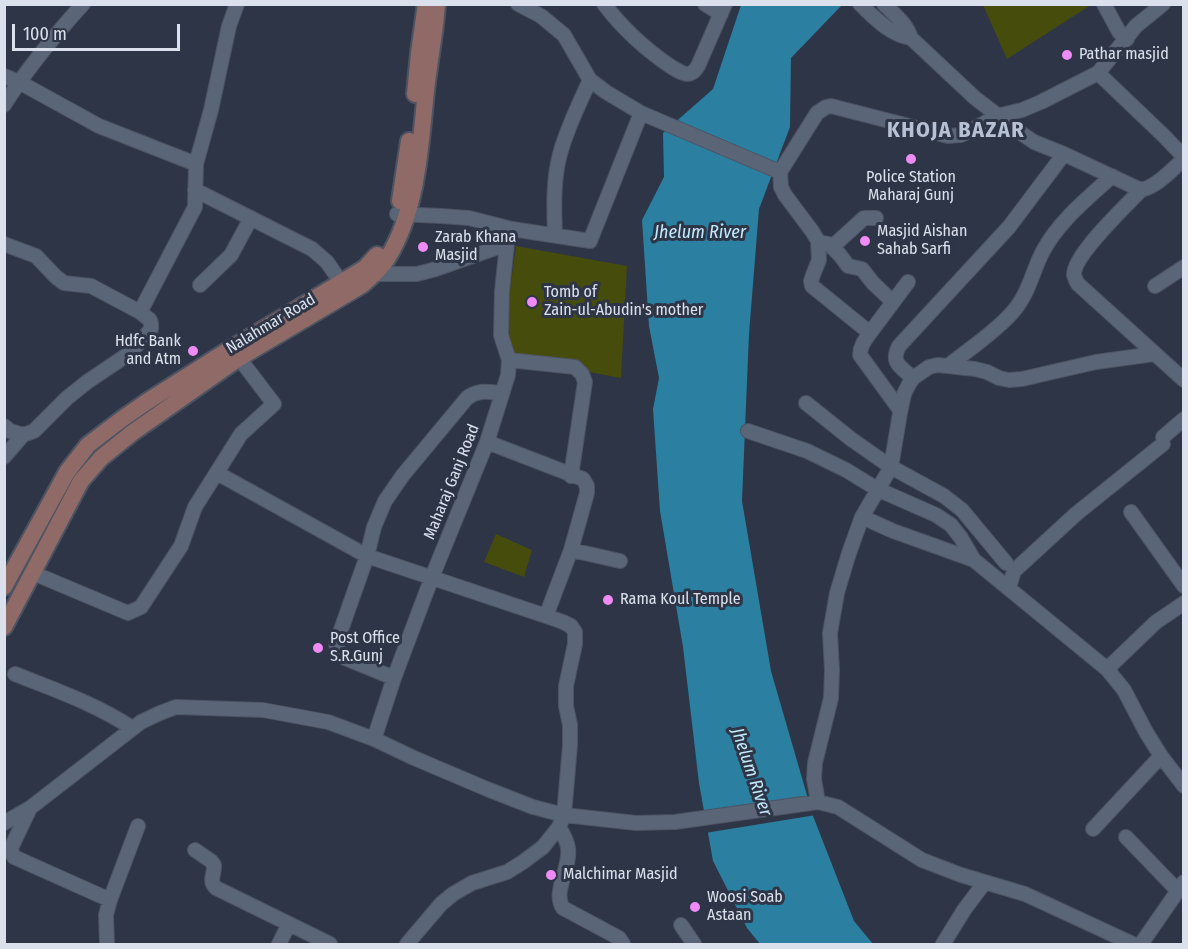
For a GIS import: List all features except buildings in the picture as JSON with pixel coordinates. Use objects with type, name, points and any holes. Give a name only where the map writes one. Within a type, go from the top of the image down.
[{"type":"main road","name":"Nalahmar Road","points":[[4,627],[81,481],[101,458],[132,433],[344,287],[375,259],[402,215],[426,4]]},
{"type":"main road","points":[[344,287],[362,285],[387,260],[416,176],[437,4]]},
{"type":"main road","name":"Nalahmar Road","points":[[4,587],[67,472],[88,446],[122,419],[230,348],[344,287]]},
{"type":"street","points":[[4,105],[53,38],[83,4]]},
{"type":"street","points":[[140,312],[195,207],[196,164],[229,26],[237,4]]},
{"type":"street","points":[[518,4],[541,16],[564,35],[590,80],[606,92],[647,115],[777,170]]},
{"type":"street","points":[[604,4],[646,49],[686,74],[691,73],[698,66],[723,9],[705,4]]},
{"type":"street","points":[[860,4],[886,28],[902,37],[911,38]]},
{"type":"street","points":[[884,4],[907,28],[911,38],[997,116],[1034,142],[1141,190]]},
{"type":"street","points":[[1104,4],[1119,32],[1126,39]]},
{"type":"street","points":[[870,333],[812,286],[811,281],[819,260],[818,242],[784,195],[781,187],[777,170],[817,113],[831,106],[948,135],[961,135],[997,116],[1022,110],[1041,102],[1098,73],[1136,26],[1163,4]]},
{"type":"street","points":[[1098,73],[1184,158],[1155,184],[1141,190],[1102,230],[1077,265],[1075,278],[1078,284],[1184,380]]},
{"type":"street","points":[[4,76],[99,126],[196,164]]},
{"type":"street","points":[[555,235],[555,180],[559,155],[590,80]]},
{"type":"street","points":[[402,215],[469,218],[512,229],[590,241],[647,115]]},
{"type":"street","points":[[913,378],[896,362],[895,354],[899,346],[1009,227],[1064,154]]},
{"type":"street","points":[[948,366],[1010,316],[1027,291],[1052,235],[1112,176]]},
{"type":"street","points":[[195,190],[312,249],[327,262],[344,287]]},
{"type":"street","points":[[200,285],[231,255],[251,218]]},
{"type":"street","points":[[832,247],[864,218],[876,218]]},
{"type":"street","name":"Maharaj Ganj Road","points":[[374,739],[432,577],[487,442],[508,375],[509,360],[501,335],[502,291],[507,244],[512,229]]},
{"type":"street","points":[[818,242],[829,244],[848,266],[862,269],[893,302]]},
{"type":"street","points":[[4,244],[36,256],[64,283],[91,286],[140,312],[150,320],[151,324],[151,329],[127,355],[67,398],[34,431],[22,435],[4,458]]},
{"type":"street","points":[[374,274],[417,274],[507,244]]},
{"type":"street","points":[[1155,286],[1184,267]]},
{"type":"street","points":[[900,410],[860,355],[860,350],[862,344],[908,282]]},
{"type":"street","points":[[819,802],[814,779],[815,763],[831,698],[830,633],[837,593],[862,517],[891,466],[904,394],[913,378],[929,367],[938,365],[975,369],[1009,380],[1022,379],[1096,362],[1154,354]]},
{"type":"street","points":[[33,573],[128,614],[141,607],[181,546],[195,507],[241,434],[274,404],[239,358]]},
{"type":"street","points":[[509,360],[575,368],[582,374],[585,382],[571,476]]},
{"type":"street","points":[[394,678],[345,658],[336,644],[367,556],[374,527],[385,501],[403,475],[458,408],[474,392],[502,393]]},
{"type":"street","points":[[806,403],[851,439],[891,466],[945,496],[962,510],[1006,563]]},
{"type":"street","points":[[1009,587],[1014,571],[1076,514],[1163,441],[1184,419]]},
{"type":"street","points":[[4,426],[22,435]]},
{"type":"street","points":[[748,431],[807,451],[878,489],[936,515],[951,525],[974,560]]},
{"type":"street","points":[[487,442],[583,479],[587,486],[571,550],[546,616]]},
{"type":"street","points":[[217,473],[367,556],[572,626],[575,633],[574,644],[566,686],[570,745],[562,821],[569,850],[559,897],[563,908],[619,938],[623,945]]},
{"type":"street","points":[[1131,512],[1184,586]]},
{"type":"street","points":[[862,517],[893,531],[974,560],[1009,587],[1107,669],[1124,690],[1161,756],[1184,786]]},
{"type":"street","points":[[571,550],[620,561]]},
{"type":"street","points":[[1107,669],[1156,622],[1184,603]]},
{"type":"street","points":[[15,674],[94,705],[132,728]]},
{"type":"street","points":[[4,823],[30,808],[132,728],[160,712],[176,707],[263,710],[328,722],[374,739],[562,821],[675,822],[819,802],[838,807],[922,860],[961,875],[1025,894],[1133,945]]},
{"type":"street","points":[[1093,829],[1161,756]]},
{"type":"street","points":[[30,808],[11,848],[14,857],[110,900]]},
{"type":"street","points":[[407,945],[441,904],[453,894],[472,883],[507,872],[523,862],[543,846],[562,821]]},
{"type":"street","points":[[107,945],[106,915],[138,826]]},
{"type":"street","points":[[1126,837],[1181,887],[1141,945]]},
{"type":"street","points":[[195,850],[214,865],[211,880],[216,888],[330,945]]},
{"type":"street","points":[[943,945],[964,910],[986,882]]},
{"type":"street","points":[[279,945],[289,924]]},
{"type":"street","points":[[681,925],[694,945]]},
{"type":"green space","points":[[983,5],[1091,5],[1007,59]]},
{"type":"green space","points":[[516,246],[627,266],[621,378],[589,372],[576,365],[510,356],[504,334]]},
{"type":"green space","points":[[496,534],[532,550],[524,577],[484,562]]},
{"type":"water","name":"Jhelum River","points":[[741,5],[842,5],[791,58],[790,127],[759,209],[749,334],[742,501],[771,671],[813,816],[854,921],[873,944],[760,944],[747,928],[713,861],[699,783],[683,647],[660,511],[653,409],[659,378],[649,326],[642,220],[664,177],[663,133],[713,89]]},
{"type":"pier","points":[[811,796],[816,815],[705,833],[702,814]]},
{"type":"place","name":"Pathar masjid","points":[[1067,55]]},
{"type":"place","name":"Police Station Maharaj Gunj","points":[[911,159]]},
{"type":"place","name":"Masjid Aishan Sahab Sarfi","points":[[865,241]]},
{"type":"place","name":"Zarab Khana Masjid","points":[[423,247]]},
{"type":"place","name":"Tomb of Zain-ul-Abudin's mother","points":[[532,302]]},
{"type":"place","name":"Hdfc Bank and Atm","points":[[193,351]]},
{"type":"place","name":"Rama Koul Temple","points":[[608,600]]},
{"type":"place","name":"Post Office S.R.Gunj","points":[[318,648]]},
{"type":"place","name":"Malchimar Masjid","points":[[551,875]]},
{"type":"place","name":"Woosi Soab Astaan","points":[[695,907]]},
{"type":"district","name":"KHOJA BAZAR","points":[[956,131]]}]
